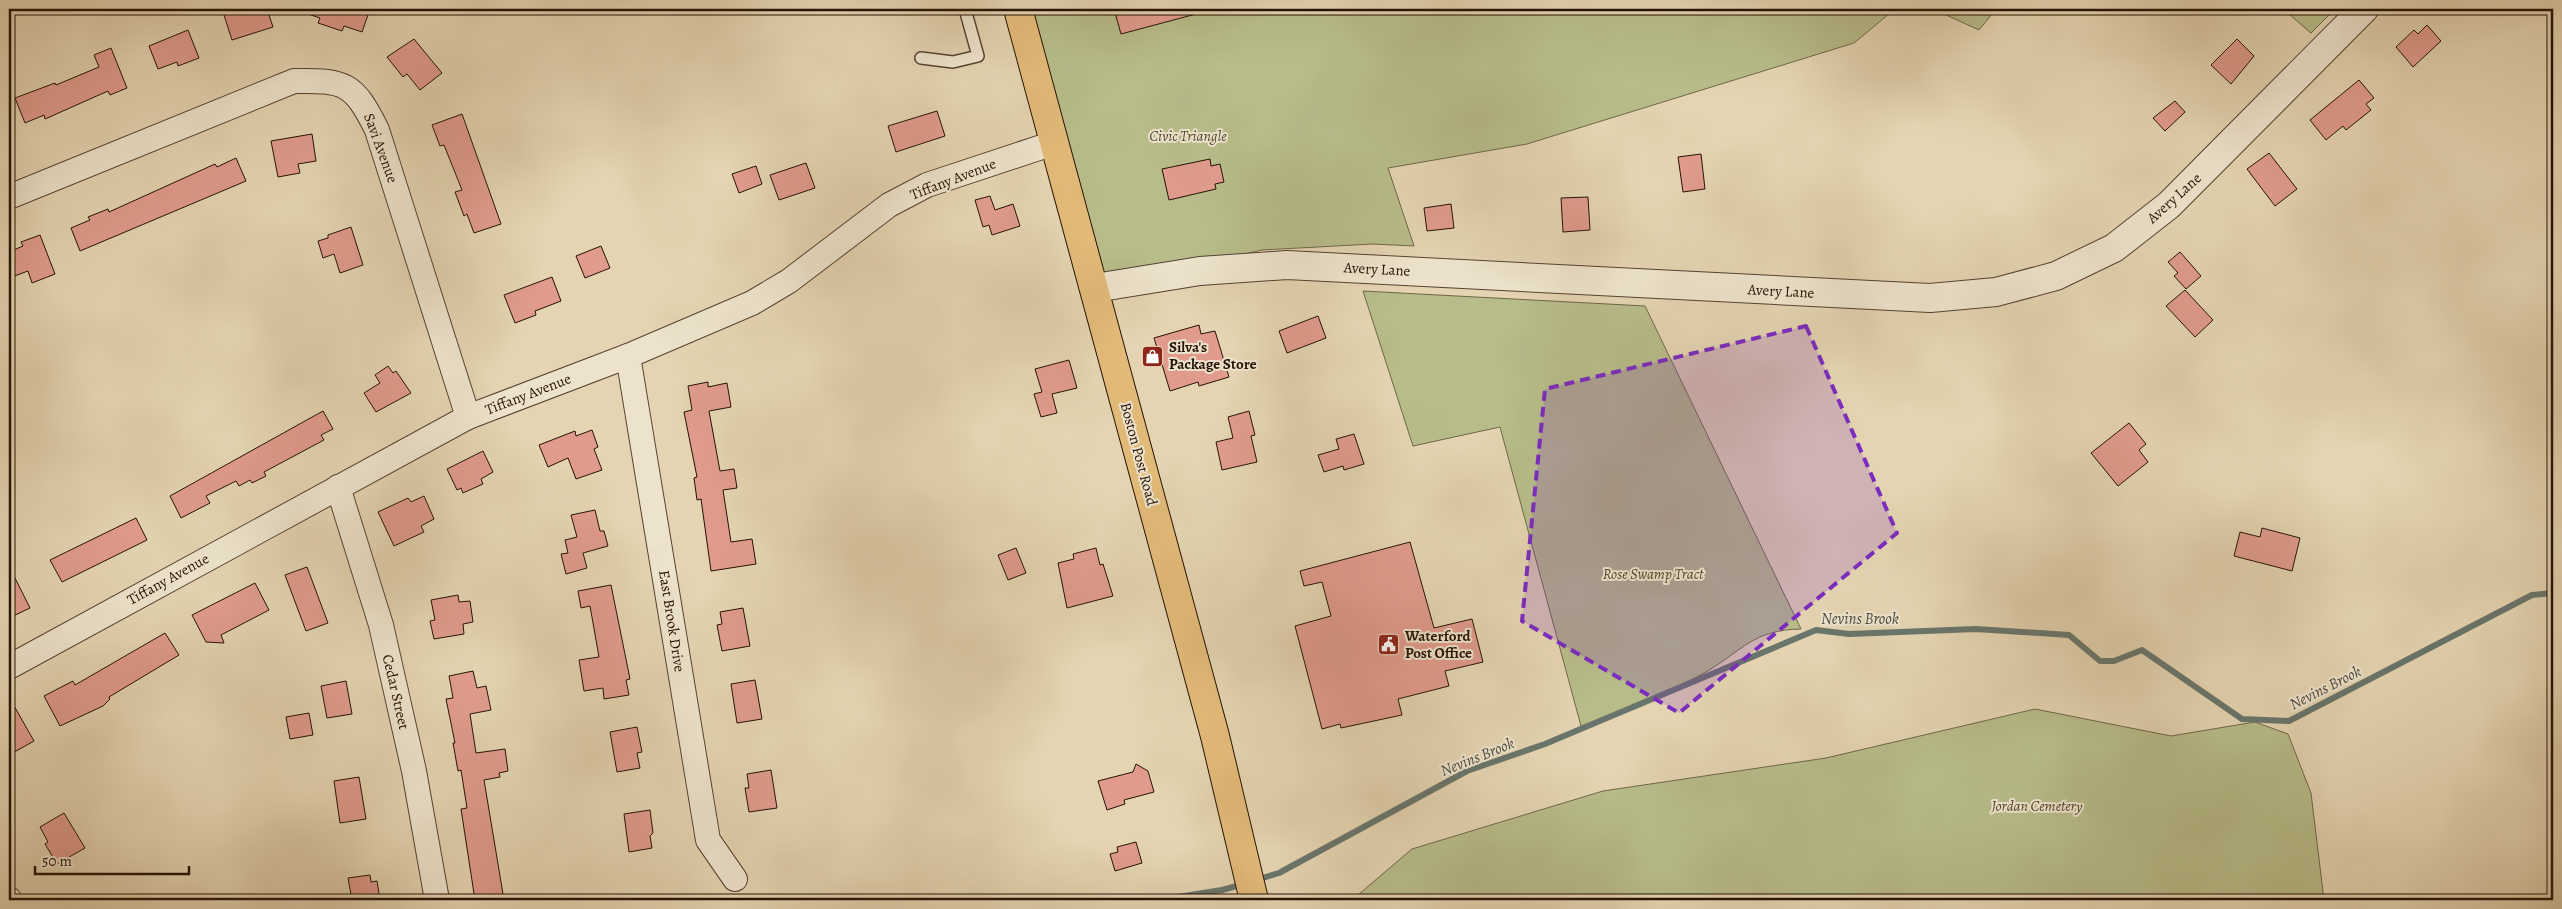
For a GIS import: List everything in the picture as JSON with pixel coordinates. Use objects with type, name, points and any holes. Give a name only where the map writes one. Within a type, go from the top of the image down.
[{"type":"main road","name":"Boston Post Road","points":[[1018,9],[1215,736],[1254,900]]},
{"type":"street","name":"Avery Lane","points":[[1095,288],[1200,271],[1287,265],[1930,298],[1996,292],[2056,276],[2114,248],[2169,205],[2364,9]]},
{"type":"street","name":"Savi Avenue","points":[[9,197],[294,81],[321,80],[346,86],[365,105],[377,130],[468,417]]},
{"type":"street","name":"Tiffany Avenue","points":[[9,667],[468,417],[628,356],[752,303],[789,281],[889,205],[927,185],[1054,143]]},
{"type":"street","name":"East Brook Drive","points":[[628,356],[708,840],[735,879]]},
{"type":"street","name":"Cedar Street","points":[[338,487],[381,626],[414,771],[437,900]]},
{"type":"lane","points":[[921,58],[953,62],[978,56],[965,9]]},
{"type":"highlighted area","points":[[1806,326],[1897,533],[1679,713],[1522,621],[1545,389]]},
{"type":"green space","name":"Civic Triangle","points":[[1024,9],[1895,9],[1854,43],[1527,144],[1388,168],[1414,246],[1373,244],[1262,250],[1095,288]]},
{"type":"green space","points":[[1933,9],[1996,9],[1979,30]]},
{"type":"green space","points":[[2283,9],[2335,9],[2311,33]]},
{"type":"green space","name":"Rose Swamp Tract","points":[[1363,291],[1645,306],[1801,629],[1785,630],[1760,637],[1706,672],[1679,686],[1581,726],[1500,427],[1413,446]]},
{"type":"green space","name":"Jordan Cemetery","points":[[2035,709],[2171,736],[2255,722],[2288,734],[2311,793],[2324,900],[1352,900],[1412,849],[1603,791],[1826,758]]},
{"type":"building","points":[[233,9],[267,9],[273,27],[232,40],[223,12]]},
{"type":"building","points":[[303,9],[370,9],[362,32],[344,26],[342,31],[318,23],[320,18],[302,12]]},
{"type":"building","points":[[1114,9],[1195,9],[1196,14],[1121,34]]},
{"type":"building","points":[[2427,25],[2441,41],[2413,67],[2396,47],[2414,30],[2418,34]]},
{"type":"building","points":[[188,30],[199,58],[178,66],[177,62],[158,69],[149,46]]},
{"type":"building","points":[[414,39],[442,73],[420,90],[407,74],[403,77],[387,57]]},
{"type":"building","points":[[2237,39],[2254,56],[2231,84],[2211,65]]},
{"type":"building","points":[[111,48],[127,88],[110,95],[108,91],[45,119],[44,115],[25,123],[15,98],[55,83],[56,85],[99,67],[94,55]]},
{"type":"building","points":[[2359,80],[2374,98],[2366,104],[2371,110],[2346,130],[2343,126],[2326,140],[2310,120]]},
{"type":"building","points":[[2175,101],[2185,112],[2165,131],[2153,118]]},
{"type":"building","points":[[937,111],[945,136],[896,152],[888,126]]},
{"type":"building","points":[[462,114],[501,224],[474,233],[467,214],[464,216],[455,192],[462,190],[444,145],[440,146],[432,125]]},
{"type":"building","points":[[312,134],[316,161],[298,164],[300,173],[278,177],[271,141]]},
{"type":"building","points":[[2269,153],[2297,189],[2275,206],[2247,169]]},
{"type":"building","points":[[1701,154],[1705,189],[1683,192],[1678,157]]},
{"type":"building","points":[[236,158],[246,181],[80,251],[71,228],[90,220],[88,217],[108,209],[109,212],[215,164],[217,167]]},
{"type":"building","points":[[1210,159],[1211,166],[1220,164],[1224,182],[1215,184],[1216,189],[1169,200],[1162,169]]},
{"type":"building","points":[[806,163],[815,188],[779,200],[770,175]]},
{"type":"building","points":[[756,166],[762,184],[739,193],[732,174]]},
{"type":"building","points":[[990,196],[995,210],[1013,204],[1020,226],[992,235],[989,225],[983,227],[975,200]]},
{"type":"building","points":[[1588,197],[1590,230],[1563,232],[1561,198]]},
{"type":"building","points":[[1451,204],[1454,228],[1427,231],[1424,208]]},
{"type":"building","points":[[351,227],[363,265],[340,273],[334,254],[323,258],[318,241],[328,238],[328,235]]},
{"type":"building","points":[[40,235],[55,274],[32,283],[28,271],[9,278],[9,252],[23,246],[21,242]]},
{"type":"building","points":[[601,246],[610,268],[585,278],[576,256]]},
{"type":"building","points":[[2180,252],[2201,276],[2186,289],[2174,276],[2178,273],[2168,262]]},
{"type":"building","points":[[552,277],[561,301],[535,311],[536,315],[515,323],[504,295]]},
{"type":"building","points":[[2185,290],[2213,320],[2195,337],[2166,306]]},
{"type":"building","points":[[1318,316],[1326,338],[1287,353],[1279,331]]},
{"type":"building","points":[[1199,325],[1201,334],[1215,331],[1229,377],[1199,386],[1198,382],[1170,391],[1154,338]]},
{"type":"building","points":[[1069,360],[1077,388],[1052,394],[1057,413],[1041,417],[1034,394],[1042,392],[1035,369]]},
{"type":"building","points":[[388,366],[393,373],[396,371],[411,393],[376,412],[364,393],[380,383],[375,375]]},
{"type":"building","points":[[708,382],[708,387],[727,383],[731,407],[709,411],[720,471],[734,469],[737,488],[723,490],[731,542],[752,539],[756,564],[711,571],[701,499],[697,500],[694,478],[697,477],[684,412],[692,410],[688,386]]},
{"type":"building","points":[[323,411],[333,429],[321,435],[324,440],[264,472],[266,476],[252,483],[250,480],[239,486],[236,481],[206,496],[210,503],[181,518],[170,496]]},
{"type":"building","points":[[1249,411],[1255,435],[1251,436],[1257,462],[1222,470],[1216,442],[1233,438],[1228,417]]},
{"type":"building","points":[[2129,423],[2146,444],[2139,450],[2148,462],[2118,486],[2091,453]]},
{"type":"building","points":[[592,430],[598,447],[594,449],[602,470],[576,479],[568,458],[548,467],[539,445],[575,431],[576,436]]},
{"type":"building","points":[[1354,434],[1364,464],[1344,470],[1343,466],[1324,472],[1318,455],[1339,449],[1336,439]]},
{"type":"building","points":[[483,451],[493,472],[481,479],[483,484],[463,493],[461,488],[457,490],[447,469]]},
{"type":"building","points":[[424,496],[434,519],[421,526],[424,532],[394,546],[378,512],[408,498],[411,502]]},
{"type":"building","points":[[595,510],[600,531],[604,531],[608,546],[583,553],[587,568],[566,574],[561,554],[568,553],[565,540],[577,537],[571,515]]},
{"type":"building","points":[[136,518],[147,540],[62,582],[50,560]]},
{"type":"building","points":[[2262,528],[2300,538],[2292,571],[2234,556],[2240,532],[2260,537]]},
{"type":"building","name":"Waterford Post Office","points":[[1410,542],[1434,628],[1472,619],[1483,662],[1445,671],[1449,686],[1398,699],[1402,715],[1341,728],[1340,724],[1322,729],[1295,626],[1331,616],[1322,582],[1304,586],[1300,571]]},
{"type":"building","points":[[1016,548],[1026,573],[1008,580],[998,555]]},
{"type":"building","points":[[1096,548],[1100,565],[1103,564],[1113,596],[1067,608],[1058,563],[1074,559],[1073,554]]},
{"type":"building","points":[[9,566],[30,608],[9,618]]},
{"type":"building","points":[[307,567],[328,623],[306,631],[285,575]]},
{"type":"building","points":[[255,583],[269,610],[221,635],[224,643],[206,642],[192,615]]},
{"type":"building","points":[[611,585],[630,679],[626,680],[629,695],[604,699],[603,688],[584,691],[579,660],[599,657],[590,606],[581,608],[578,591]]},
{"type":"building","points":[[458,595],[459,602],[470,601],[473,622],[463,624],[464,634],[434,639],[430,621],[435,620],[431,600]]},
{"type":"building","points":[[743,608],[750,646],[722,651],[717,625],[722,624],[720,612]]},
{"type":"building","points":[[165,633],[179,655],[109,697],[110,699],[103,706],[60,726],[44,696],[73,681],[75,685]]},
{"type":"building","points":[[473,671],[477,688],[486,686],[491,710],[470,714],[476,753],[505,749],[508,771],[499,773],[500,777],[484,780],[504,900],[475,900],[461,809],[467,808],[461,770],[458,771],[453,743],[455,743],[446,699],[453,698],[449,676]]},
{"type":"building","points":[[755,680],[762,719],[737,723],[731,684]]},
{"type":"building","points":[[346,681],[352,714],[327,718],[321,686]]},
{"type":"building","points":[[9,697],[34,741],[9,755]]},
{"type":"building","points":[[309,713],[313,735],[290,739],[286,717]]},
{"type":"building","points":[[637,727],[642,752],[637,753],[640,768],[617,772],[610,732]]},
{"type":"building","points":[[1136,764],[1148,771],[1154,792],[1124,800],[1125,804],[1107,810],[1098,781],[1133,772]]},
{"type":"building","points":[[771,770],[777,808],[749,812],[745,788],[749,788],[747,774]]},
{"type":"building","points":[[359,777],[366,819],[340,823],[334,781]]},
{"type":"building","points":[[650,810],[653,833],[650,836],[652,848],[629,852],[624,814]]},
{"type":"building","points":[[64,813],[85,848],[57,864],[45,844],[48,842],[40,827]]},
{"type":"building","points":[[1136,842],[1142,863],[1115,871],[1110,854],[1118,852],[1117,847]]},
{"type":"building","points":[[370,875],[371,882],[377,881],[380,900],[352,900],[348,878]]},
{"type":"waterway","name":"Nevins Brook","points":[[1256,880],[1279,873],[1467,771],[1545,744],[1816,630],[1849,634],[1976,629],[2069,635],[2100,661],[2114,661],[2142,650],[2242,719],[2289,721],[2532,595],[2553,593]]},
{"type":"waterway","name":"Nevins Brook","points":[[1159,900],[1222,890],[1244,884]]},
{"type":"place","name":"Silva's Package Store","points":[[1153,356]]},
{"type":"place","name":"Waterford Post Office","points":[[1389,645]]}]
